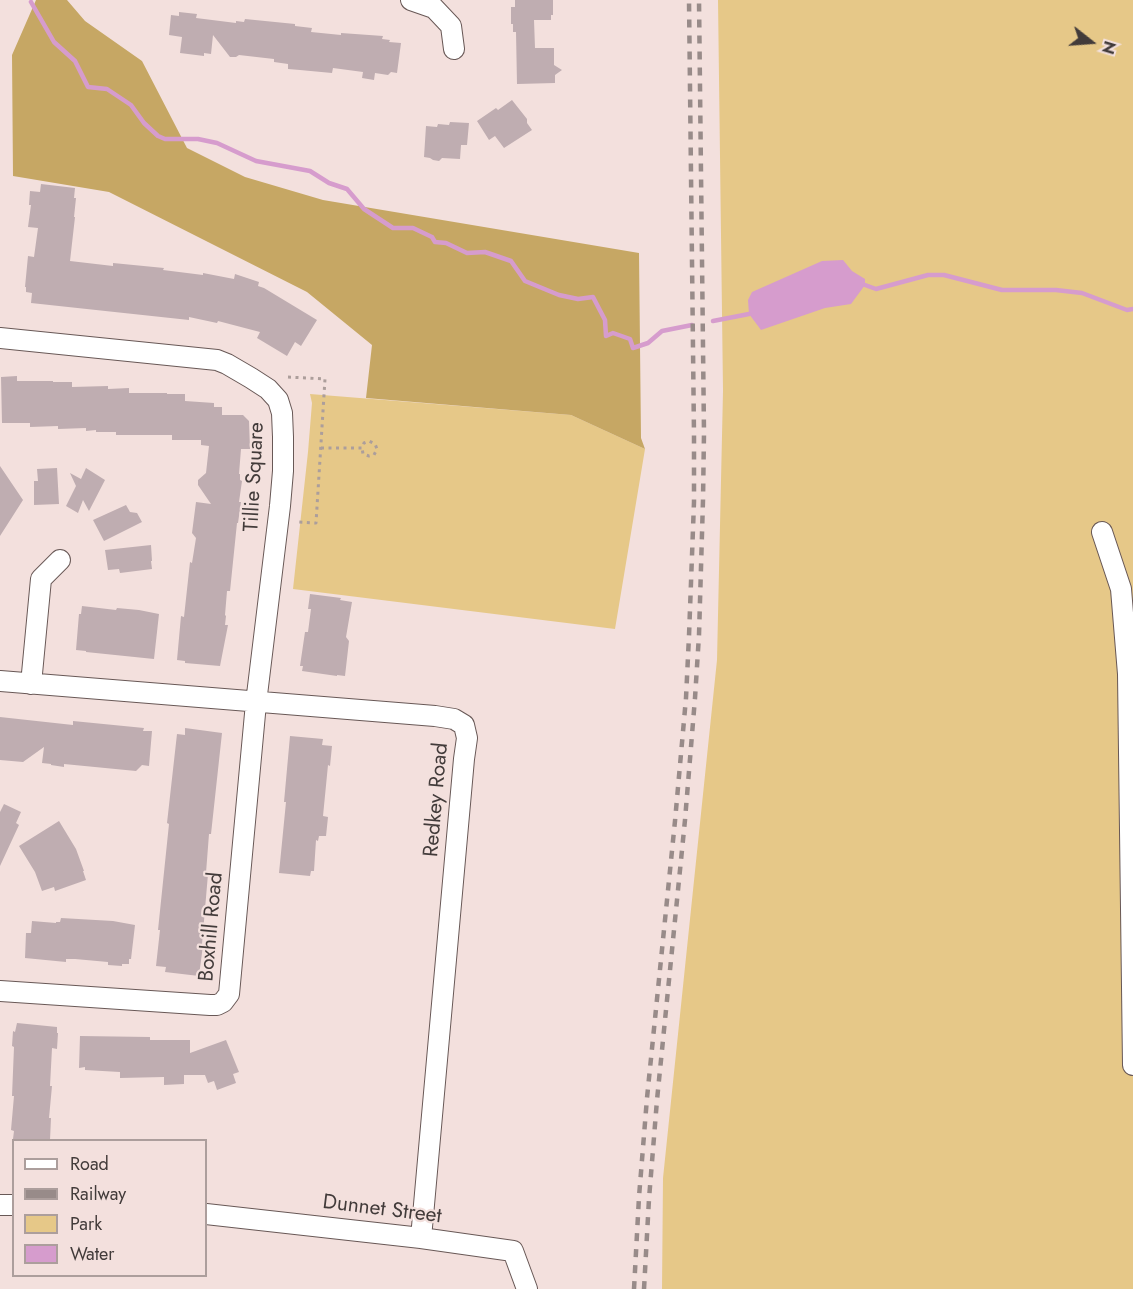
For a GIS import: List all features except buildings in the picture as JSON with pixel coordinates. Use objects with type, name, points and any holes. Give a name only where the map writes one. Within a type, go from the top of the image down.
[{"type":"street","points":[[411,0],[434,8],[451,26],[454,49]]},
{"type":"street","name":"Tillie Square","points":[[0,338],[217,360],[268,389],[278,400],[282,413],[282,483],[256,703]]},
{"type":"street","points":[[1102,532],[1121,590],[1128,674],[1133,1065]]},
{"type":"street","points":[[31,684],[41,579],[60,560]]},
{"type":"street","name":"Redkey Road","points":[[0,681],[435,716],[454,719],[464,725],[467,738],[421,1238]]},
{"type":"street","name":"Boxhill Road","points":[[0,991],[210,1005],[223,1002],[230,994],[256,703]]},
{"type":"street","name":"Dunnet Street","points":[[207,1214],[421,1238],[513,1251],[527,1289]]},
{"type":"path","points":[[288,377],[325,379],[316,522],[299,522]]},
{"type":"path","points":[[369,441],[375,444],[377,449],[374,455],[369,456],[363,454],[362,448],[364,443],[369,441]]},
{"type":"path","points":[[321,448],[362,448]]},
{"type":"green space","points":[[718,0],[1133,0],[1133,1289],[662,1289],[663,1178],[717,660],[723,391]]},
{"type":"green space","points":[[310,394],[571,415],[645,449],[615,629],[293,589],[308,452],[312,403]]},
{"type":"shaded area","points":[[36,0],[67,0],[85,21],[142,61],[187,148],[245,177],[323,200],[639,253],[641,438],[645,449],[571,415],[366,398],[372,345],[307,292],[109,192],[13,176],[12,55]]},
{"type":"water","points":[[843,260],[852,271],[865,279],[865,285],[851,304],[825,308],[761,330],[749,314],[748,300],[752,292],[822,261]]},
{"type":"waterway","points":[[31,2],[54,42],[75,61],[88,87],[107,89],[131,105],[144,123],[158,136],[165,139],[198,139],[217,143],[256,161],[310,171],[329,183],[347,189],[364,209],[393,228],[413,228],[432,237],[435,242],[446,243],[467,253],[485,252],[511,261],[525,281],[559,295],[578,299],[593,297],[605,320],[606,336],[613,333],[630,339],[633,348],[648,343],[662,331],[692,325]]},
{"type":"waterway","points":[[865,285],[876,289],[928,275],[944,275],[1002,290],[1056,290],[1082,293],[1127,310],[1133,309]]},
{"type":"waterway","points":[[713,321],[749,314]]},
{"type":"railway","points":[[634,1289],[647,1098],[675,821],[689,636],[694,502],[689,0]]},
{"type":"railway","points":[[644,1289],[657,1100],[685,820],[699,635],[704,433],[699,0]]}]
